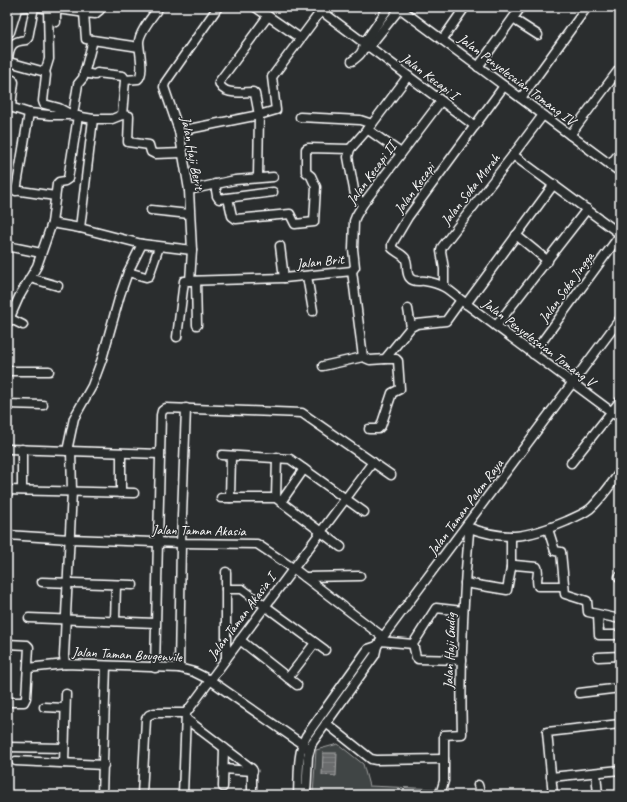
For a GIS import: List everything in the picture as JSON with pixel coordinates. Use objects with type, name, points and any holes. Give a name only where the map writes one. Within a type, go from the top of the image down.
[{"type":"street","points":[[7,33],[11,31],[18,7],[34,7],[95,14],[100,10],[100,7]]},
{"type":"street","points":[[34,7],[28,38],[26,40],[18,40],[14,43],[10,50],[8,60],[9,62],[45,72]]},
{"type":"street","points":[[84,73],[123,76],[125,79],[140,78],[141,70],[139,40],[141,34],[159,7]]},
{"type":"street","name":"Jalan Haji Berit","points":[[197,325],[189,214],[189,190],[179,130],[165,90],[165,83],[218,7]]},
{"type":"street","points":[[255,7],[300,38]]},
{"type":"street","points":[[352,61],[359,56],[366,46],[389,7]]},
{"type":"street","points":[[366,46],[399,7]]},
{"type":"street","name":"Jalan Penyelesaian Tomang IV","points":[[399,7],[620,172]]},
{"type":"street","points":[[442,40],[465,7]]},
{"type":"street","points":[[478,67],[521,7]]},
{"type":"street","points":[[521,98],[587,7]]},
{"type":"street","points":[[55,9],[56,22]]},
{"type":"street","points":[[55,9],[49,59],[45,72],[46,75],[43,101],[44,104],[60,108],[74,115]]},
{"type":"street","points":[[179,130],[259,115],[276,110],[272,77],[300,38],[318,9]]},
{"type":"street","name":"Jalan Kecapi I","points":[[318,9],[475,126]]},
{"type":"street","points":[[84,13],[86,38],[139,47]]},
{"type":"street","points":[[258,178],[259,115],[254,93],[230,92],[220,85],[219,82],[268,16]]},
{"type":"street","points":[[512,19],[538,35]]},
{"type":"street","points":[[23,325],[11,319],[10,316],[37,266],[52,223],[55,196],[59,182],[68,179],[78,84],[83,78],[93,40]]},
{"type":"street","points":[[570,135],[620,68]]},
{"type":"street","points":[[363,204],[354,195],[348,161],[350,149],[408,76]]},
{"type":"street","points":[[7,79],[13,80],[14,82],[9,106],[29,113],[74,115],[93,118],[112,118],[122,114],[129,116],[128,142],[150,145],[153,154],[183,153]]},
{"type":"street","points":[[122,114],[125,79]]},
{"type":"street","name":"Jalan Kecapi","points":[[444,286],[424,280],[416,281],[411,279],[404,256],[392,248],[392,244],[408,217],[504,86]]},
{"type":"street","name":"Jalan Kecapi II","points":[[352,271],[355,267],[353,249],[354,221],[356,216],[363,204],[441,101]]},
{"type":"street","points":[[16,191],[29,113]]},
{"type":"street","name":"Jalan Soka Merah","points":[[444,286],[444,269],[441,251],[442,247],[543,115]]},
{"type":"street","points":[[300,117],[360,120],[401,153]]},
{"type":"street","points":[[80,228],[93,118]]},
{"type":"street","points":[[228,198],[232,213],[236,219],[290,214],[295,224],[314,222],[316,187],[311,176],[306,172],[306,151],[308,148],[350,149]]},
{"type":"street","points":[[610,165],[620,152]]},
{"type":"street","points":[[513,155],[620,234]]},
{"type":"street","points":[[189,190],[235,180],[273,177]]},
{"type":"street","points":[[215,184],[218,198],[273,192]]},
{"type":"street","points":[[385,359],[411,327],[417,324],[446,321],[516,235],[554,184]]},
{"type":"street","points":[[7,189],[55,196]]},
{"type":"street","points":[[496,326],[587,209]]},
{"type":"street","points":[[151,210],[189,214]]},
{"type":"street","points":[[52,223],[80,228],[142,244],[192,250]]},
{"type":"street","name":"Jalan Soka Jingga","points":[[533,354],[620,234]]},
{"type":"street","points":[[516,235],[548,261]]},
{"type":"street","points":[[59,665],[64,656],[67,619],[72,491],[69,451],[74,418],[92,386],[102,359],[128,272],[142,244]]},
{"type":"street","points":[[7,246],[41,253]]},
{"type":"street","points":[[280,246],[284,278]]},
{"type":"street","points":[[128,272],[146,277],[149,276],[159,247]]},
{"type":"street","name":"Jalan Brit","points":[[193,281],[284,278],[352,271],[363,357]]},
{"type":"street","points":[[307,276],[313,311]]},
{"type":"street","points":[[30,278],[58,286]]},
{"type":"street","points":[[177,337],[183,281],[193,281]]},
{"type":"street","name":"Jalan Penyelesaian Tomang V","points":[[444,286],[463,302],[620,418]]},
{"type":"street","points":[[408,309],[411,327]]},
{"type":"street","name":"Jalan Taman Palem Raya","points":[[306,795],[309,750],[368,650],[380,641],[468,528],[620,319]]},
{"type":"street","points":[[323,366],[363,357],[370,360],[396,359],[398,361],[400,389],[392,394],[381,426],[378,429],[369,429]]},
{"type":"street","points":[[7,371],[48,371]]},
{"type":"street","points":[[571,463],[620,401]]},
{"type":"street","points":[[7,404],[43,405]]},
{"type":"street","points":[[155,668],[155,623],[162,411],[166,408],[186,408],[302,413],[391,474]]},
{"type":"street","points":[[179,668],[181,543],[186,408]]},
{"type":"street","points":[[9,449],[160,454]]},
{"type":"street","points":[[22,449],[22,490]]},
{"type":"street","points":[[121,453],[121,493]]},
{"type":"street","points":[[222,455],[277,457],[290,459],[364,512]]},
{"type":"street","points":[[230,498],[232,456]]},
{"type":"street","points":[[277,457],[278,500]]},
{"type":"street","name":"Jalan Taman Akasia I","points":[[186,716],[226,658],[373,462]]},
{"type":"street","points":[[278,500],[304,469]]},
{"type":"street","points":[[468,528],[490,534],[511,536],[530,534],[548,529],[592,507],[619,477]]},
{"type":"street","points":[[7,490],[134,493]]},
{"type":"street","points":[[221,498],[278,500],[341,547]]},
{"type":"street","name":"Jalan Haji Gudig","points":[[444,759],[444,735],[462,734],[460,698],[468,528]]},
{"type":"street","points":[[548,529],[555,551],[561,552],[565,594],[587,601],[587,612],[620,619]]},
{"type":"street","name":"Jalan Taman Akasia","points":[[7,535],[181,543],[257,544],[305,577],[380,641]]},
{"type":"street","points":[[465,583],[507,590],[511,568],[511,536]]},
{"type":"street","points":[[511,568],[515,565],[536,567],[538,569],[536,583],[538,586],[564,586]]},
{"type":"street","points":[[226,572],[226,658]]},
{"type":"street","points":[[305,577],[360,576]]},
{"type":"street","points":[[42,582],[133,585]]},
{"type":"street","points":[[115,621],[116,585]]},
{"type":"street","points":[[226,589],[242,589],[325,650]]},
{"type":"street","points":[[462,660],[418,659],[416,657],[413,644],[436,608],[463,611]]},
{"type":"street","points":[[598,615],[599,635],[620,636]]},
{"type":"street","points":[[29,618],[155,623]]},
{"type":"street","points":[[240,640],[298,685]]},
{"type":"street","points":[[380,641],[413,644]]},
{"type":"street","points":[[288,678],[315,643]]},
{"type":"street","points":[[7,644],[29,646],[25,700],[21,702],[7,702]]},
{"type":"street","points":[[598,657],[620,656]]},
{"type":"street","name":"Jalan Taman Bougenvile","points":[[28,668],[59,665],[106,666],[179,668],[194,672],[210,680],[309,750]]},
{"type":"street","points":[[102,795],[106,666]]},
{"type":"street","name":"Jalan Taman Palem Raya","points":[[298,795],[302,744],[306,736],[348,685]]},
{"type":"street","points":[[579,693],[620,688]]},
{"type":"street","points":[[64,763],[66,694]]},
{"type":"street","points":[[44,707],[66,708]]},
{"type":"street","points":[[142,795],[146,719],[149,715],[154,713],[186,716],[252,769],[252,795]]},
{"type":"street","points":[[183,795],[186,716]]},
{"type":"street","points":[[326,723],[371,759],[444,759],[444,781],[440,795]]},
{"type":"street","points":[[553,795],[547,732],[620,724]]},
{"type":"street","points":[[7,747],[64,748]]},
{"type":"street","points":[[222,787],[224,748]]},
{"type":"street","points":[[16,761],[104,765]]},
{"type":"street","points":[[223,769],[253,771]]},
{"type":"street","points":[[551,777],[620,770]]},
{"type":"street","points":[[596,773],[598,795]]},
{"type":"street","points":[[478,785],[481,795]]},
{"type":"shaded area","points":[[338,744],[363,764],[369,786],[439,789],[439,795],[313,795],[316,750]]},
{"type":"shaded area","points":[[323,753],[337,753],[336,776],[322,775]]}]
